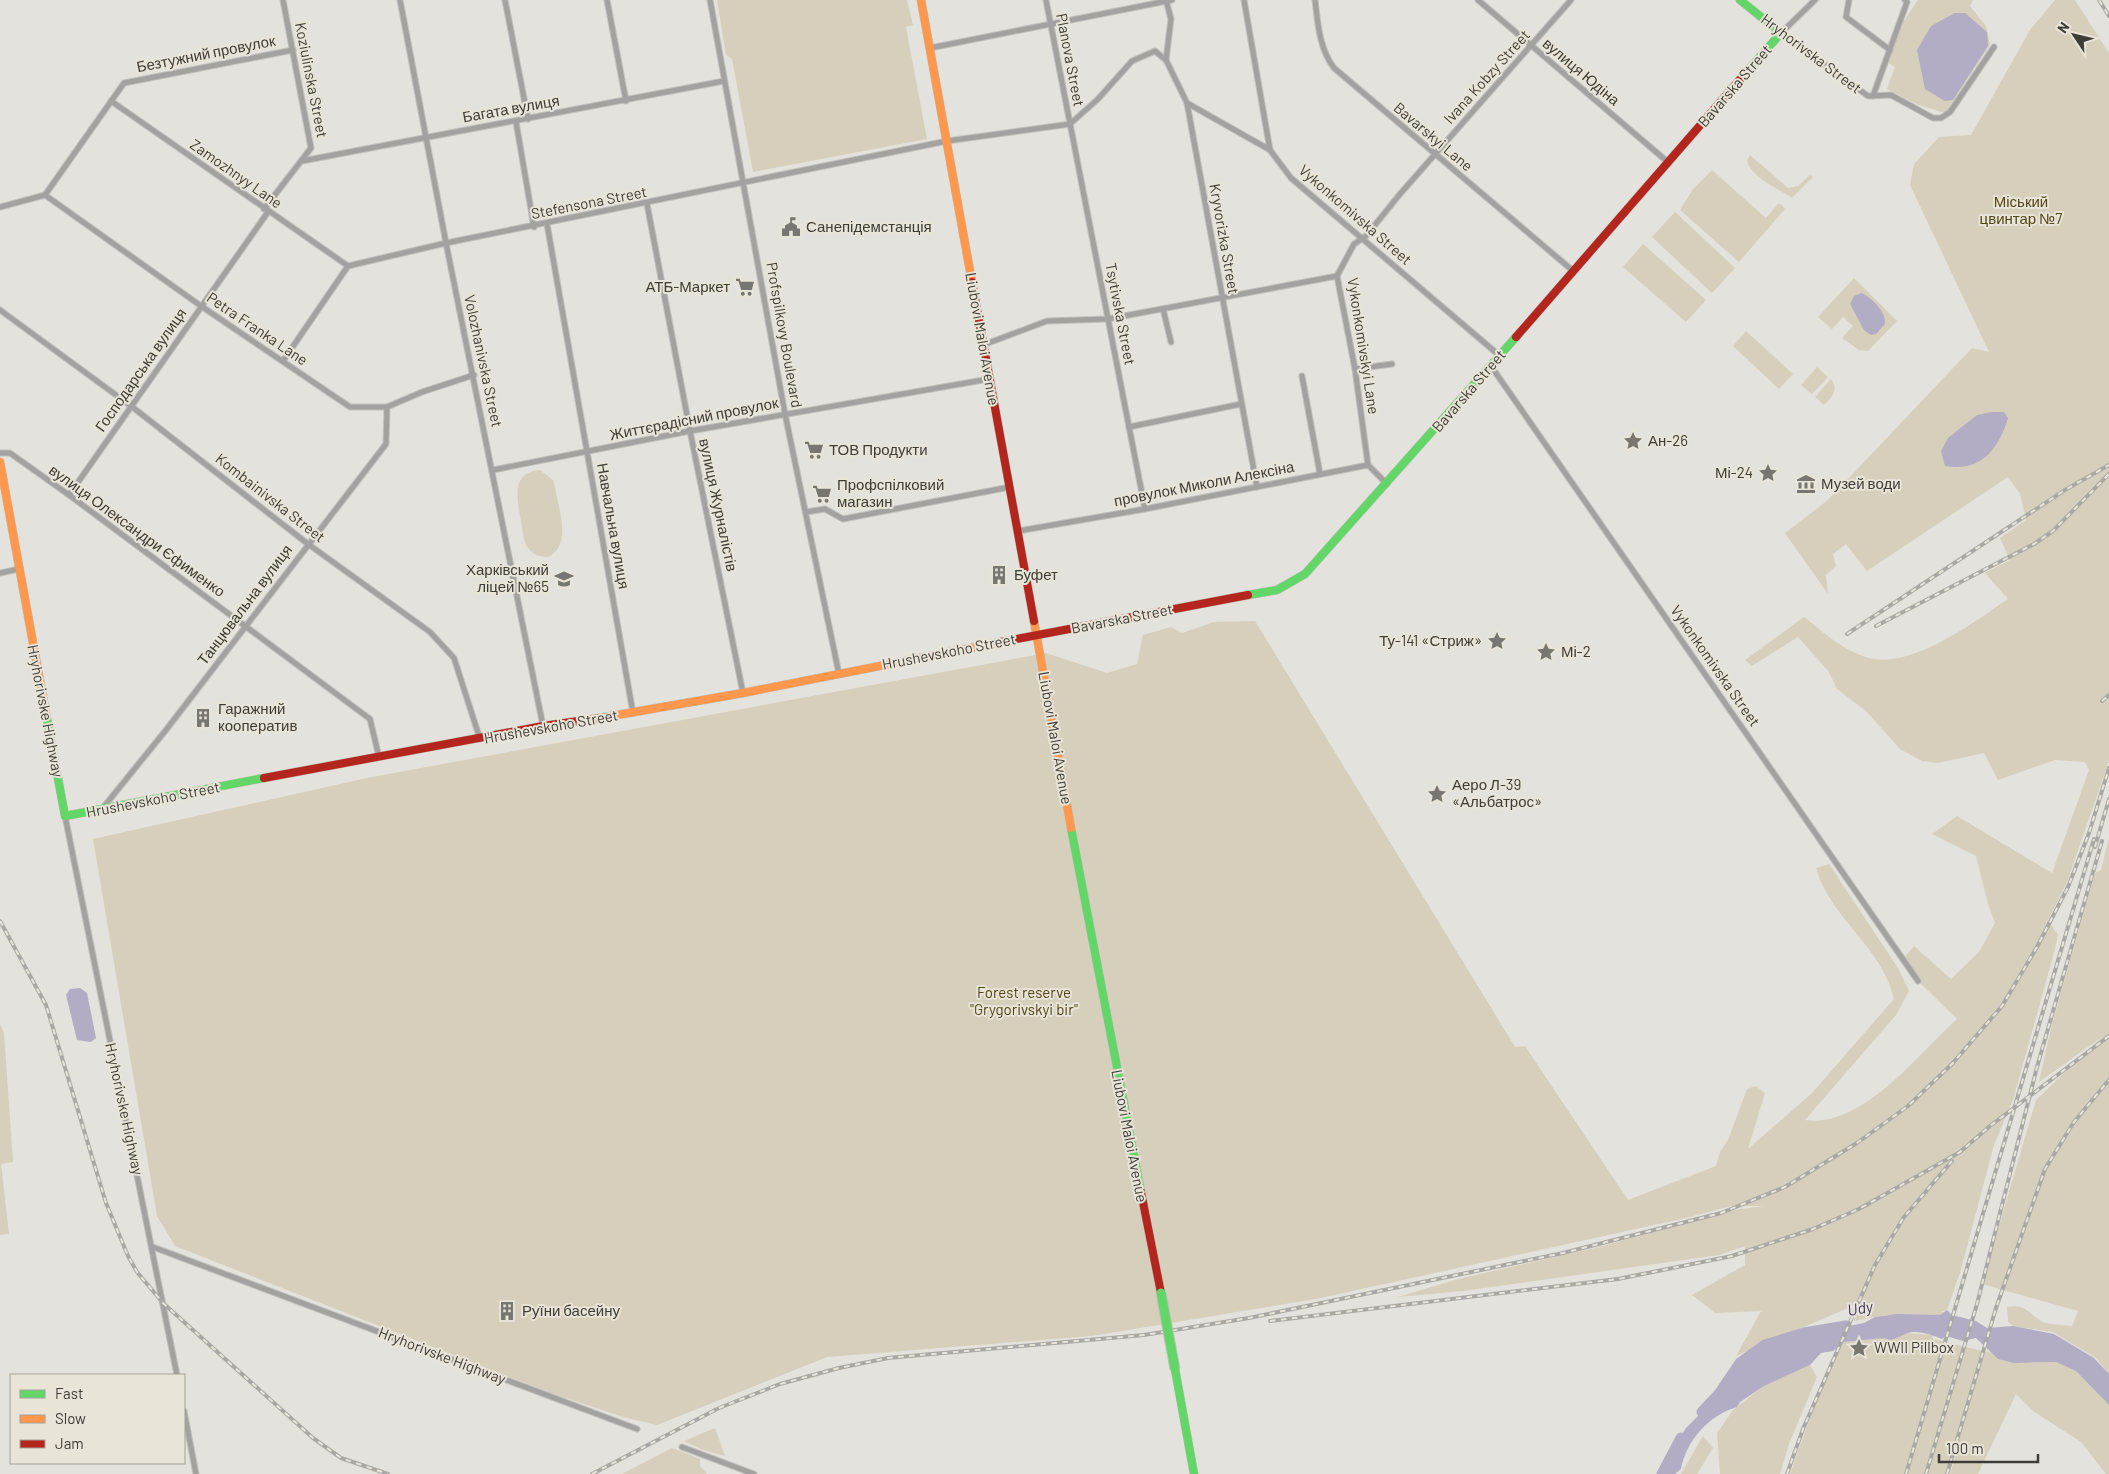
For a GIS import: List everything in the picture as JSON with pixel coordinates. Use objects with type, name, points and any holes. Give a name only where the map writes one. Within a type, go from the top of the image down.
[{"type":"street","name":"Koziulinska Street","points":[[266,210],[312,148],[283,0]]},
{"type":"street","name":"Volozhanivska Street","points":[[400,0],[446,243],[543,726]]},
{"type":"street","points":[[505,0],[528,120]]},
{"type":"street","points":[[607,0],[626,101]]},
{"type":"street","name":"Profspilkovy Boulevard","points":[[710,0],[785,414],[839,674]]},
{"type":"street","name":"Liubovi Maloi Avenue","points":[[921,0],[1119,1088],[1161,1293],[1194,1474]]},
{"type":"street","name":"Planova Street","points":[[1046,0],[1070,124]]},
{"type":"street","points":[[930,48],[1168,0],[1171,19],[1166,60]]},
{"type":"street","points":[[1244,0],[1270,150]]},
{"type":"street","name":"Bavarskyi Lane","points":[[1314,0],[1321,43],[1327,58],[1334,68],[1572,270]]},
{"type":"street","name":"вулиця Юдіна","points":[[1478,0],[1668,163]]},
{"type":"street","name":"Ivana Kobzy Street","points":[[1362,239],[1570,0]]},
{"type":"street","name":"Hryhorivska Street","points":[[1740,0],[1781,33],[1868,96],[1891,95],[1933,118],[1941,118],[1950,112],[1994,47]]},
{"type":"street","name":"Bavarska Street","points":[[1036,636],[1141,614],[1278,590],[1305,574],[1500,356],[1572,270],[1781,33],[1815,0]]},
{"type":"street","points":[[1849,0],[1846,17],[1890,50]]},
{"type":"street","points":[[1873,96],[1907,2],[1905,0]]},
{"type":"street","name":"Безтужний провулок","points":[[111,101],[124,83],[293,50]]},
{"type":"street","points":[[1070,124],[1098,99],[1132,61],[1155,51],[1166,60]]},
{"type":"street","name":"Kryvorizka Street","points":[[1166,60],[1187,103],[1221,298],[1257,487]]},
{"type":"street","name":"Багата вулиця","points":[[302,161],[427,136],[528,120],[724,81]]},
{"type":"street","points":[[0,207],[45,195],[111,101]]},
{"type":"street","name":"Zamozhnyy Lane","points":[[111,101],[348,266]]},
{"type":"street","name":"Vykonkomivska Street","points":[[1187,103],[1270,150],[1291,178],[1500,356]]},
{"type":"street","points":[[516,122],[534,227]]},
{"type":"street","name":"Stefensona Street","points":[[348,266],[446,243],[647,204],[947,141],[1070,124]]},
{"type":"street","name":"Tsytivska Street","points":[[1070,124],[1145,509]]},
{"type":"street","name":"Petra Franka Lane","points":[[45,195],[201,306],[350,408],[387,407],[422,392],[474,375]]},
{"type":"street","name":"вулиця Журналістів","points":[[647,204],[690,431],[743,693]]},
{"type":"street","name":"Господарська вулиця","points":[[69,495],[266,210]]},
{"type":"street","name":"Навчальна вулиця","points":[[547,224],[633,713]]},
{"type":"street","name":"Vykonkomivskyi Lane","points":[[1362,239],[1354,244],[1336,276],[1354,369],[1368,465]]},
{"type":"street","points":[[283,361],[348,266]]},
{"type":"street","points":[[983,345],[1047,321],[1108,319],[1336,276]]},
{"type":"street","points":[[1163,309],[1171,342]]},
{"type":"street","name":"Kombainivska Street","points":[[0,310],[131,406],[308,544],[430,632],[454,658],[481,739]]},
{"type":"street","points":[[1354,369],[1392,364]]},
{"type":"street","name":"Vykonkomivska Street","points":[[1491,366],[1918,981]]},
{"type":"street","points":[[1302,376],[1320,474]]},
{"type":"street","name":"Життєрадісний провулок","points":[[493,470],[690,431],[989,379]]},
{"type":"street","points":[[1129,427],[1241,404]]},
{"type":"street","name":"Танцювальна вулиця","points":[[101,810],[386,444],[387,407]]},
{"type":"street","name":"вулиця Олександри Єфименко","points":[[0,453],[10,453],[69,495],[370,720],[379,757]]},
{"type":"street","name":"Hryhorivske Highway","points":[[0,462],[18,569],[65,816],[114,1064],[153,1247],[637,1429]]},
{"type":"street","points":[[1368,465],[1387,484]]},
{"type":"street","name":"провулок Миколи Алексіна","points":[[1018,531],[1145,509],[1368,465]]},
{"type":"street","points":[[806,512],[825,509],[843,519],[1010,487]]},
{"type":"street","points":[[0,573],[18,569]]},
{"type":"street","name":"Hrushevskoho Street","points":[[65,816],[543,726],[633,713],[743,693],[1036,636]]},
{"type":"street","points":[[153,1247],[177,1374]]},
{"type":"street","points":[[185,1416],[196,1474]]},
{"type":"street","points":[[682,1447],[754,1474]]},
{"type":"green space","points":[[717,0],[907,0],[913,25],[906,27],[927,139],[753,172],[732,59],[726,55]]},
{"type":"green space","points":[[1918,0],[1973,0],[1970,6],[1986,26],[1990,45],[1945,113],[1916,104],[1887,89],[1895,67],[1882,59],[1896,33]]},
{"type":"green space","name":"Forest reserve \"Grygorivskyi bir\"","points":[[2055,0],[2075,0],[2109,53],[2109,761],[2067,882],[2048,920],[2058,935],[2054,953],[2013,1100],[1994,1145],[1960,1273],[1947,1310],[1940,1312],[1944,1312],[1940,1315],[1886,1315],[1854,1321],[1862,1302],[1736,1356],[1761,1311],[1715,1313],[1692,1295],[1745,1265],[1745,1246],[1719,1255],[1463,1291],[1398,1297],[1458,1279],[1599,1247],[1734,1210],[1764,1206],[1731,1206],[1686,1218],[1316,1299],[1092,1336],[827,1357],[657,1425],[623,1417],[548,1392],[175,1246],[157,1216],[93,839],[367,778],[1046,653],[1107,673],[1137,664],[1143,635],[1171,627],[1182,633],[1214,622],[1255,621],[1515,1047],[1525,1046],[1628,1200],[1716,1166],[1720,1152],[1728,1140],[1747,1089],[1756,1086],[1765,1093],[1748,1149],[1812,1093],[1894,999],[1888,981],[1879,964],[1844,918],[1823,886],[1816,868],[1829,864],[1898,968],[1909,991],[1896,1015],[1805,1120],[1826,1120],[1847,1113],[1868,1101],[1888,1086],[1957,1019],[1918,981],[1903,959],[1914,946],[1951,979],[1979,952],[1995,923],[1988,904],[1976,856],[1932,834],[1957,816],[2052,873],[2089,770],[2085,762],[2055,760],[1998,780],[1984,753],[1938,763],[1922,761],[1900,749],[1866,711],[1837,689],[1829,672],[1798,637],[1752,666],[1745,660],[1804,617],[1835,641],[1860,655],[1886,660],[1904,657],[1923,650],[1960,631],[2008,599],[1985,573],[2010,560],[2000,538],[2026,520],[2020,494],[2008,477],[1867,571],[1846,544],[1833,554],[1836,566],[1826,575],[1828,594],[1785,533],[1828,500],[1972,348],[1989,352],[1910,185],[1914,164],[1939,137],[1971,135],[2030,30]]},
{"type":"green space","points":[[1750,155],[1788,188],[1798,186],[1810,175],[1813,177],[1792,198],[1753,172],[1747,160]]},
{"type":"green space","points":[[1712,170],[1766,218],[1778,204],[1781,204],[1785,209],[1739,262],[1680,210],[1693,189]]},
{"type":"green space","points":[[1675,212],[1735,268],[1712,293],[1652,237]]},
{"type":"green space","points":[[1643,244],[1706,300],[1686,322],[1623,267]]},
{"type":"green space","points":[[1854,278],[1897,321],[1868,351],[1859,350],[1842,338],[1853,326],[1843,317],[1832,329],[1818,317]]},
{"type":"green space","points":[[1746,331],[1793,374],[1779,389],[1733,346]]},
{"type":"green space","points":[[1817,367],[1828,377],[1812,394],[1801,385]]},
{"type":"green space","points":[[1831,379],[1834,390],[1832,396],[1824,405],[1815,397]]},
{"type":"green space","points":[[540,470],[553,480],[562,525],[560,544],[556,551],[548,557],[534,554],[526,545],[518,505],[520,482],[530,472]]},
{"type":"green space","points":[[2109,838],[2109,1374],[2096,1358],[2053,1332],[2013,1326],[2008,1322],[2007,1307],[2023,1308],[2046,1323],[2072,1326],[2078,1311],[1982,1284],[2036,1100],[2102,1037],[2039,1082],[2052,1024],[2095,873],[2101,870]]},
{"type":"green space","points":[[0,1024],[4,1033],[13,1162],[1,1164],[9,1234],[0,1235]]},
{"type":"green space","points":[[1906,1333],[1932,1335],[1933,1339],[2033,1363],[2059,1361],[2076,1371],[2109,1405],[2109,1474],[2106,1474],[2081,1442],[2033,1411],[2016,1394],[1978,1474],[1950,1474],[1956,1453],[1949,1474],[1790,1474],[1822,1384],[1844,1342],[1884,1338],[1890,1340]]},
{"type":"green space","points":[[1810,1365],[1817,1377],[1789,1444],[1780,1474],[1720,1474],[1717,1433],[1733,1410],[1764,1386]]},
{"type":"green space","points":[[715,1428],[725,1456],[703,1450],[684,1441]]},
{"type":"green space","points":[[1703,1436],[1713,1448],[1697,1474],[1681,1474]]},
{"type":"green space","points":[[672,1448],[700,1459],[700,1466],[707,1474],[622,1474]]},
{"type":"shaded area","points":[[1955,13],[1965,13],[1987,32],[1988,46],[1953,100],[1945,101],[1925,89],[1917,50],[1931,26]]},
{"type":"shaded area","points":[[1862,293],[1874,302],[1881,310],[1885,319],[1885,324],[1876,334],[1871,335],[1864,330],[1850,304],[1854,296]]},
{"type":"shaded area","points":[[2004,412],[2008,418],[1993,449],[1978,462],[1969,466],[1945,466],[1941,451],[1948,438],[1977,415]]},
{"type":"shaded area","points":[[80,988],[87,993],[96,1038],[91,1042],[77,1040],[66,995],[70,989]]},
{"type":"shaded area","points":[[1947,1310],[1952,1315],[1976,1321],[1987,1328],[2013,1326],[2054,1334],[2094,1358],[2109,1374],[2109,1405],[2076,1371],[2056,1362],[2014,1363],[1998,1359],[1976,1338],[1963,1341],[1946,1336],[1942,1339],[1914,1332],[1890,1340],[1884,1338],[1844,1342],[1833,1351],[1821,1353],[1810,1365],[1764,1386],[1740,1402],[1737,1407],[1717,1416],[1700,1430],[1688,1449],[1681,1469],[1675,1474],[1660,1474],[1672,1457],[1679,1439],[1686,1428],[1719,1395],[1737,1373],[1767,1345],[1800,1332],[1819,1332],[1864,1323],[1875,1317],[1897,1314],[1940,1315]]},
{"type":"waterway","name":"Udy","points":[[1702,1412],[1719,1394],[1740,1363],[1765,1345],[1804,1333],[1846,1326]]},
{"type":"waterway","name":"Udy","points":[[1662,1474],[1681,1438]]},
{"type":"railway","points":[[2099,0],[2109,16]]},
{"type":"railway","points":[[1847,634],[2065,490],[2109,465]]},
{"type":"railway","points":[[1876,626],[2034,544],[2053,531],[2109,474]]},
{"type":"railway","points":[[2102,701],[2109,695]]},
{"type":"railway","points":[[592,1474],[719,1408],[780,1384],[839,1368],[888,1358],[1144,1335],[1249,1318],[1563,1253],[1721,1213],[1785,1187],[1857,1143],[1908,1106],[1952,1064],[2002,1006],[2037,947],[2068,887],[2089,833],[2109,768]]},
{"type":"railway","points":[[2095,847],[2109,799]]},
{"type":"railway","points":[[1906,1474],[2094,839]]},
{"type":"railway","points":[[1926,1474],[1977,1304],[2037,1067],[2102,841]]},
{"type":"railway","points":[[0,921],[46,1005],[106,1203],[128,1256],[137,1272],[163,1303],[313,1438],[341,1458],[388,1474]]},
{"type":"railway","points":[[1270,1321],[1618,1279],[1732,1256],[1813,1229],[1859,1209],[1960,1152],[1990,1126],[2109,1036]]},
{"type":"railway","points":[[1947,1474],[1996,1308],[2045,1169],[2074,1122],[2109,1080]]},
{"type":"railway","points":[[1787,1474],[1803,1429],[1875,1265],[1904,1217],[1952,1161]]},
{"type":"traffic: fast","points":[[1740,0],[1781,33],[1750,68]]},
{"type":"traffic: fast","points":[[1248,595],[1277,590],[1305,574],[1516,337]]},
{"type":"traffic: fast","points":[[46,714],[65,816],[264,778]]},
{"type":"traffic: fast","points":[[1071,828],[1141,1192]]},
{"type":"traffic: fast","points":[[1161,1293],[1175,1369]]},
{"type":"traffic: fast","points":[[1175,1369],[1194,1474]]},
{"type":"traffic: slow","points":[[921,0],[972,282]]},
{"type":"traffic: slow","points":[[0,462],[46,714]]},
{"type":"traffic: slow","points":[[1034,621],[1071,828]]},
{"type":"traffic: slow","points":[[600,718],[743,693],[1001,642]]},
{"type":"traffic: jam","points":[[1516,337],[1750,68]]},
{"type":"traffic: jam","points":[[972,282],[1034,621]]},
{"type":"traffic: jam","points":[[1001,642],[1248,595]]},
{"type":"traffic: jam","points":[[264,778],[543,726],[600,718]]},
{"type":"traffic: jam","points":[[1141,1192],[1161,1293]]},
{"type":"place","name":"Санепідемстанція","points":[[791,227]]},
{"type":"place","name":"АТБ-Маркет","points":[[745,287]]},
{"type":"place","name":"Ан-26","points":[[1633,441]]},
{"type":"place","name":"ТОВ Продукти","points":[[814,450]]},
{"type":"place","name":"Мі-24","points":[[1768,473]]},
{"type":"place","name":"Музей води","points":[[1806,484]]},
{"type":"place","name":"Профспілковий магазин","points":[[822,494]]},
{"type":"place","name":"Буфет","points":[[999,575]]},
{"type":"place","name":"Харківський ліцей №65","points":[[564,579]]},
{"type":"place","name":"Ту-141 «Стриж»","points":[[1497,641]]},
{"type":"place","name":"Мі-2","points":[[1546,652]]},
{"type":"place","name":"Гаражний кооператив","points":[[203,718]]},
{"type":"place","name":"Аеро Л-39 «Альбатрос»","points":[[1437,794]]},
{"type":"place","name":"Руїни басейну","points":[[507,1311]]},
{"type":"place","name":"WWII Pillbox","points":[[1859,1348]]},
{"type":"park label","name":"Міський цвинтар №7","points":[[2021,210]]}]
